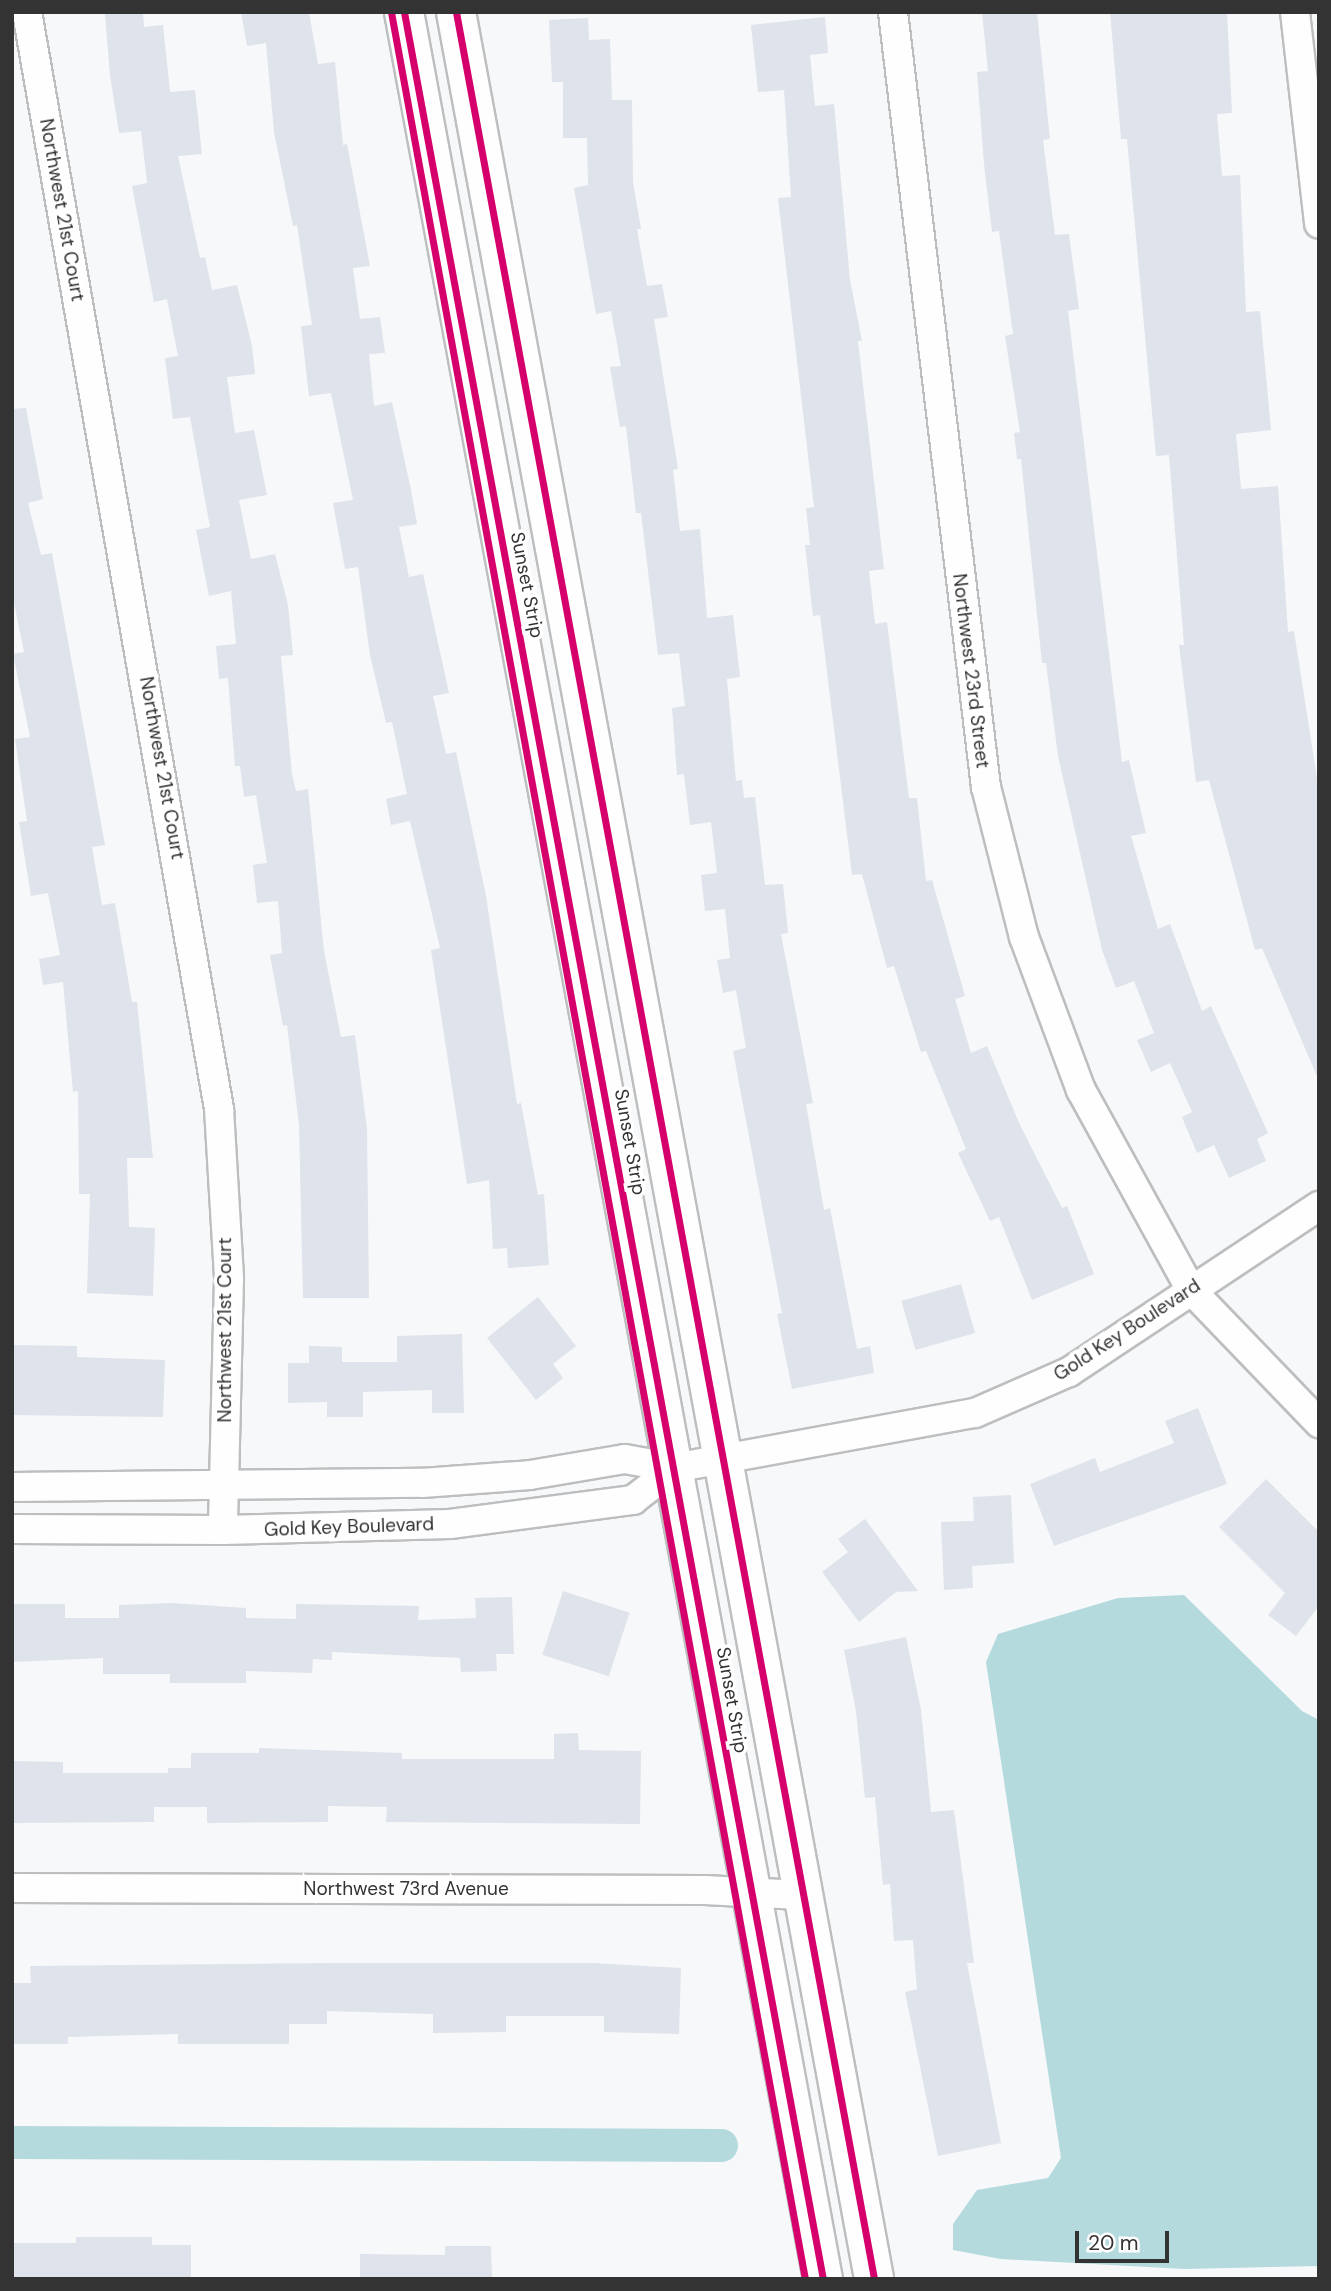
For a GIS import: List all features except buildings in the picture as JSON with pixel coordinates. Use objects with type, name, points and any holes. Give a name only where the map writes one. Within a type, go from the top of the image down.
[{"type":"street","name":"Northwest 21st Court","points":[[27,12],[219,1109],[229,1279],[223,1530]]},
{"type":"street","name":"Sunset Strip","points":[[404,12],[823,2279]]},
{"type":"street","name":"Sunset Strip","points":[[456,12],[800,1895],[874,2279]]},
{"type":"street","name":"Northwest 23rd Street","points":[[893,12],[986,787],[1024,937],[1081,1090],[1191,1290]]},
{"type":"street","points":[[1295,12],[1319,224]]},
{"type":"street","name":"Gold Key Boulevard","points":[[12,1487],[422,1483],[530,1475],[625,1459],[674,1468],[722,1462],[975,1413],[1069,1372],[1319,1206]]},
{"type":"street","points":[[1191,1290],[1319,1423]]},
{"type":"street","name":"Gold Key Boulevard","points":[[12,1529],[223,1530],[450,1524],[633,1500],[674,1468]]},
{"type":"street","name":"Northwest 73rd Avenue","points":[[12,1888],[800,1895]]},
{"type":"water","points":[[1184,1595],[1302,1711],[1319,1720],[1319,2266],[1184,2269],[1001,2259],[953,2250],[953,2224],[977,2190],[1048,2178],[1061,2158],[986,1662],[998,1634],[1118,1598]]},
{"type":"waterway","points":[[12,2142],[721,2145]]},
{"type":"cycle path","points":[[391,12],[805,2279]]},
{"type":"cycle path","points":[[404,12],[823,2279]]},
{"type":"cycle path","points":[[456,12],[874,2279]]}]
